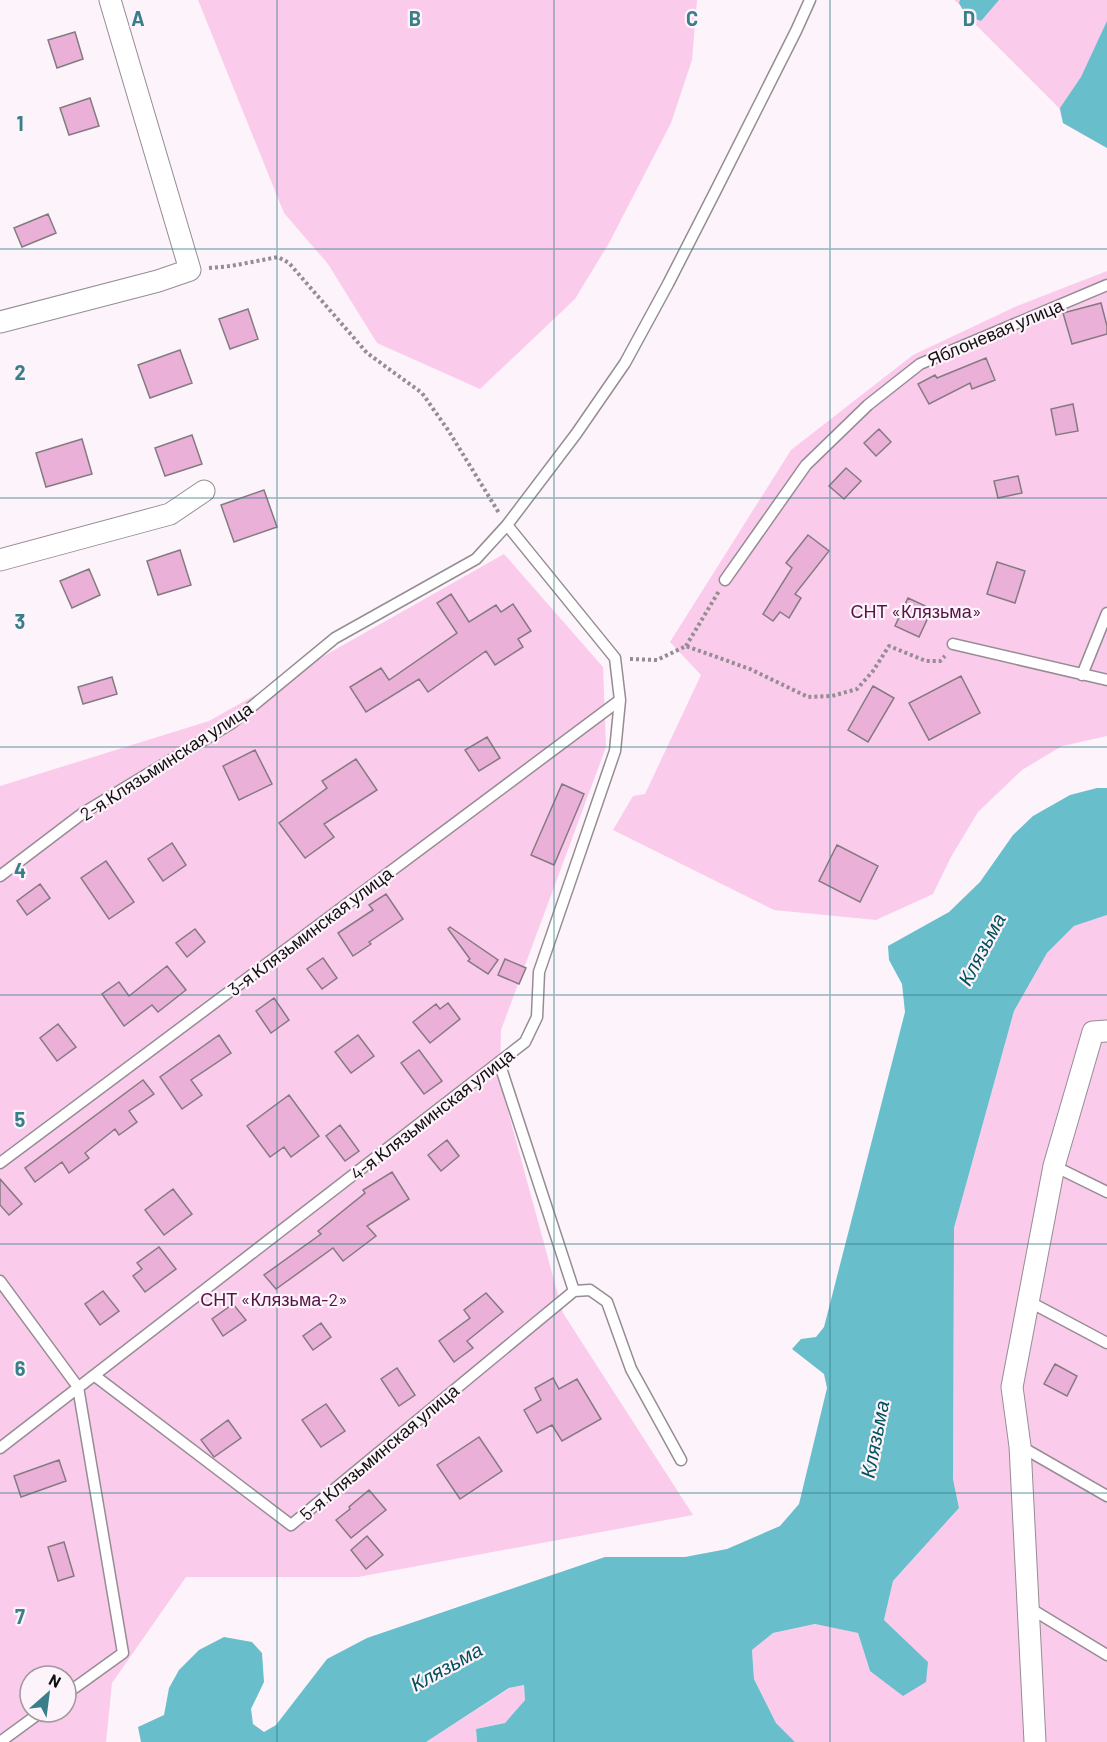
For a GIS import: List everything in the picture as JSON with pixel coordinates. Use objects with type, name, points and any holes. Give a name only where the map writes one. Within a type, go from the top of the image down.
[{"type":"street","points":[[0,322],[158,281],[190,270],[110,0]]},
{"type":"street","points":[[0,560],[170,514],[204,491]]},
{"type":"street","points":[[1035,1742],[1020,1446],[1012,1387],[1054,1166],[1093,1032],[1107,1031]]},
{"type":"lane","name":"2-я Клязьминская улица","points":[[0,876],[83,813],[232,723],[335,638],[476,559],[507,525],[576,434],[625,363],[715,192],[810,0]]},
{"type":"lane","name":"Яблоневая улица","points":[[725,580],[806,465],[868,405],[920,364],[1107,285]]},
{"type":"lane","points":[[507,525],[615,658]]},
{"type":"lane","points":[[1082,675],[1107,614]]},
{"type":"lane","points":[[953,644],[1107,680]]},
{"type":"lane","name":"4-я Клязьминская улица","points":[[0,1448],[525,1042],[537,1017],[539,972],[615,751],[620,700],[615,658]]},
{"type":"lane","name":"3-я Клязьминская улица","points":[[0,1163],[620,700]]},
{"type":"lane","points":[[499,1062],[574,1291],[590,1290],[607,1302],[631,1369],[681,1460]]},
{"type":"lane","points":[[1054,1166],[1107,1192]]},
{"type":"lane","points":[[0,1281],[78,1387],[123,1653],[78,1685]]},
{"type":"lane","name":"5-я Клязьминская улица","points":[[95,1376],[291,1525],[574,1291]]},
{"type":"lane","points":[[1028,1301],[1107,1343]]},
{"type":"lane","points":[[1020,1446],[1107,1496]]},
{"type":"lane","points":[[1028,1606],[1107,1655]]},
{"type":"lane","points":[[0,1742],[25,1724]]},
{"type":"path","points":[[190,270],[231,266],[278,257],[289,263],[367,353],[422,393],[448,430],[507,525]]},
{"type":"path","points":[[615,658],[657,660],[686,646],[725,580]]},
{"type":"path","points":[[686,646],[750,669],[808,697],[832,696],[856,689],[873,671],[889,646],[926,662],[940,661],[949,653],[953,644]]},
{"type":"green space","points":[[198,0],[697,0],[692,60],[671,123],[609,243],[575,299],[480,389],[377,343],[328,264],[284,213]]},
{"type":"green space","points":[[954,0],[1107,0],[1107,148],[1063,123],[1059,108],[966,15]]},
{"type":"green space","name":"СНТ «Клязьма»","points":[[1107,271],[1107,736],[1062,746],[1022,770],[978,812],[951,857],[933,894],[876,920],[774,910],[613,830],[633,796],[645,794],[701,675],[670,642],[791,450],[913,355],[1017,306]]},
{"type":"green space","name":"СНТ «Клязьма-2»","points":[[504,554],[603,667],[606,747],[501,1030],[500,1082],[563,1313],[693,1515],[358,1577],[186,1577],[112,1683],[106,1742],[0,1742],[0,786],[209,721]]},
{"type":"green space","points":[[1107,915],[1107,1742],[795,1742],[776,1723],[754,1679],[752,1650],[773,1633],[816,1624],[858,1633],[870,1671],[928,1662],[884,1620],[893,1581],[959,1508],[953,1479],[954,1228],[1014,1011],[1047,953],[1074,926]]},
{"type":"green space","points":[[524,1685],[525,1700],[505,1723],[476,1729],[477,1742],[426,1742],[510,1688]]},
{"type":"water","points":[[960,0],[999,0],[981,21],[966,15],[959,3]]},
{"type":"water","points":[[1107,21],[1107,148],[1063,123],[1060,108],[1081,77]]},
{"type":"water","name":"Клязьма","points":[[1097,788],[1107,788],[1107,915],[1074,926],[1047,953],[1014,1011],[954,1228],[953,1479],[959,1508],[893,1581],[884,1620],[928,1662],[926,1682],[903,1696],[870,1671],[858,1633],[815,1624],[773,1633],[752,1650],[754,1679],[776,1723],[795,1742],[477,1742],[476,1729],[505,1723],[525,1700],[524,1685],[509,1688],[426,1742],[141,1742],[138,1727],[164,1715],[169,1688],[179,1670],[199,1650],[224,1637],[252,1642],[262,1653],[264,1682],[251,1709],[253,1724],[264,1732],[276,1725],[327,1659],[367,1638],[605,1557],[685,1557],[727,1549],[780,1526],[799,1504],[827,1388],[824,1374],[792,1349],[801,1339],[816,1337],[824,1327],[905,1012],[902,984],[889,960],[888,946],[949,912],[980,882],[1013,835],[1033,816],[1070,795]]},
{"type":"building","points":[[75,32],[83,59],[57,68],[48,40]]},
{"type":"building","points":[[90,98],[99,126],[69,135],[60,108]]},
{"type":"building","points":[[48,214],[56,233],[22,247],[14,228]]},
{"type":"building","points":[[1101,303],[1107,334],[1072,344],[1063,313]]},
{"type":"building","points":[[248,309],[258,339],[230,349],[219,319]]},
{"type":"building","points":[[180,350],[192,383],[150,398],[138,365]]},
{"type":"building","points":[[986,358],[995,380],[972,389],[970,383],[929,404],[918,384],[935,375],[937,378]]},
{"type":"building","points":[[1073,404],[1078,431],[1056,435],[1051,409]]},
{"type":"building","points":[[879,429],[891,442],[876,456],[864,443]]},
{"type":"building","points":[[192,435],[202,464],[165,476],[155,448]]},
{"type":"building","points":[[82,439],[92,474],[46,487],[36,453]]},
{"type":"building","points":[[846,468],[861,481],[844,499],[829,486]]},
{"type":"building","points":[[1018,476],[1022,493],[998,498],[994,481]]},
{"type":"building","points":[[264,490],[277,527],[234,542],[221,505]]},
{"type":"building","points":[[808,535],[829,551],[795,594],[801,598],[789,618],[780,612],[773,621],[763,614],[792,568],[786,563]]},
{"type":"building","points":[[180,550],[191,585],[158,595],[147,561]]},
{"type":"building","points":[[997,562],[1025,571],[1015,603],[987,594]]},
{"type":"building","points":[[89,569],[100,595],[72,608],[60,581]]},
{"type":"building","points":[[451,594],[469,622],[496,605],[501,612],[513,604],[531,631],[518,639],[523,647],[495,665],[486,651],[428,692],[419,679],[366,712],[350,687],[381,668],[389,680],[457,633],[437,603]]},
{"type":"building","points":[[908,598],[932,609],[919,637],[895,626]]},
{"type":"building","points":[[961,676],[980,713],[929,740],[909,703]]},
{"type":"building","points":[[112,677],[117,694],[83,704],[78,687]]},
{"type":"building","points":[[873,686],[894,698],[868,742],[848,730]]},
{"type":"building","points":[[487,737],[500,758],[479,771],[465,750]]},
{"type":"building","points":[[255,750],[272,784],[239,800],[223,766]]},
{"type":"building","points":[[356,759],[377,790],[324,824],[334,837],[305,858],[279,823],[327,788],[322,781]]},
{"type":"building","points":[[562,784],[584,794],[554,865],[531,855]]},
{"type":"building","points":[[172,843],[186,865],[163,881],[148,859]]},
{"type":"building","points":[[837,845],[878,866],[860,902],[819,881]]},
{"type":"building","points":[[106,861],[134,902],[109,919],[81,878]]},
{"type":"building","points":[[40,884],[50,898],[27,915],[17,901]]},
{"type":"building","points":[[386,894],[403,919],[353,956],[338,933],[373,910],[369,905]]},
{"type":"building","points":[[450,927],[498,960],[488,974],[468,961],[470,959],[448,929]]},
{"type":"building","points":[[195,929],[205,942],[187,957],[176,943]]},
{"type":"building","points":[[323,958],[337,978],[322,989],[307,969]]},
{"type":"building","points":[[505,959],[526,968],[519,984],[498,975]]},
{"type":"building","points":[[167,966],[186,990],[158,1012],[152,1005],[124,1026],[102,994],[119,982],[129,996]]},
{"type":"building","points":[[274,998],[289,1020],[271,1033],[256,1011]]},
{"type":"building","points":[[448,1003],[460,1019],[430,1043],[413,1022],[436,1004],[440,1009]]},
{"type":"building","points":[[58,1024],[76,1047],[57,1061],[40,1038]]},
{"type":"building","points":[[219,1035],[231,1053],[191,1080],[202,1095],[182,1109],[160,1077]]},
{"type":"building","points":[[358,1035],[374,1056],[351,1073],[335,1052]]},
{"type":"building","points":[[419,1050],[442,1081],[424,1094],[401,1063]]},
{"type":"building","points":[[143,1080],[154,1094],[129,1111],[137,1122],[119,1135],[115,1129],[85,1153],[89,1158],[69,1173],[62,1162],[35,1182],[25,1168]]},
{"type":"building","points":[[289,1095],[319,1136],[291,1157],[284,1147],[270,1157],[247,1126]]},
{"type":"building","points":[[340,1125],[359,1151],[345,1161],[326,1136]]},
{"type":"building","points":[[447,1140],[459,1156],[441,1171],[428,1155]]},
{"type":"building","points":[[392,1172],[409,1199],[367,1226],[376,1236],[343,1261],[333,1248],[276,1289],[264,1275],[321,1234],[318,1231],[365,1193],[363,1190]]},
{"type":"building","points":[[0,1179],[22,1204],[9,1215],[0,1205]]},
{"type":"building","points":[[173,1189],[192,1214],[164,1235],[145,1210]]},
{"type":"building","points":[[159,1247],[176,1269],[145,1292],[133,1276],[142,1269],[137,1263]]},
{"type":"building","points":[[103,1291],[119,1311],[100,1325],[85,1304]]},
{"type":"building","points":[[486,1293],[503,1312],[467,1341],[473,1348],[454,1362],[439,1341],[470,1318],[464,1310]]},
{"type":"building","points":[[233,1304],[246,1320],[223,1336],[212,1319]]},
{"type":"building","points":[[321,1323],[331,1337],[313,1350],[303,1336]]},
{"type":"building","points":[[1055,1364],[1077,1376],[1067,1396],[1044,1384]]},
{"type":"building","points":[[397,1368],[415,1395],[399,1406],[381,1379]]},
{"type":"building","points":[[553,1378],[559,1389],[577,1379],[601,1419],[562,1441],[552,1425],[537,1433],[524,1410],[541,1400],[535,1388]]},
{"type":"building","points":[[326,1404],[345,1431],[321,1447],[302,1420]]},
{"type":"building","points":[[228,1420],[241,1438],[214,1457],[201,1440]]},
{"type":"building","points":[[479,1437],[502,1471],[460,1499],[437,1465]]},
{"type":"building","points":[[59,1460],[66,1481],[21,1497],[14,1476]]},
{"type":"building","points":[[369,1490],[386,1510],[351,1538],[336,1520]]},
{"type":"building","points":[[367,1536],[383,1555],[366,1569],[351,1550]]},
{"type":"building","points":[[64,1542],[74,1576],[58,1581],[48,1547]]}]
